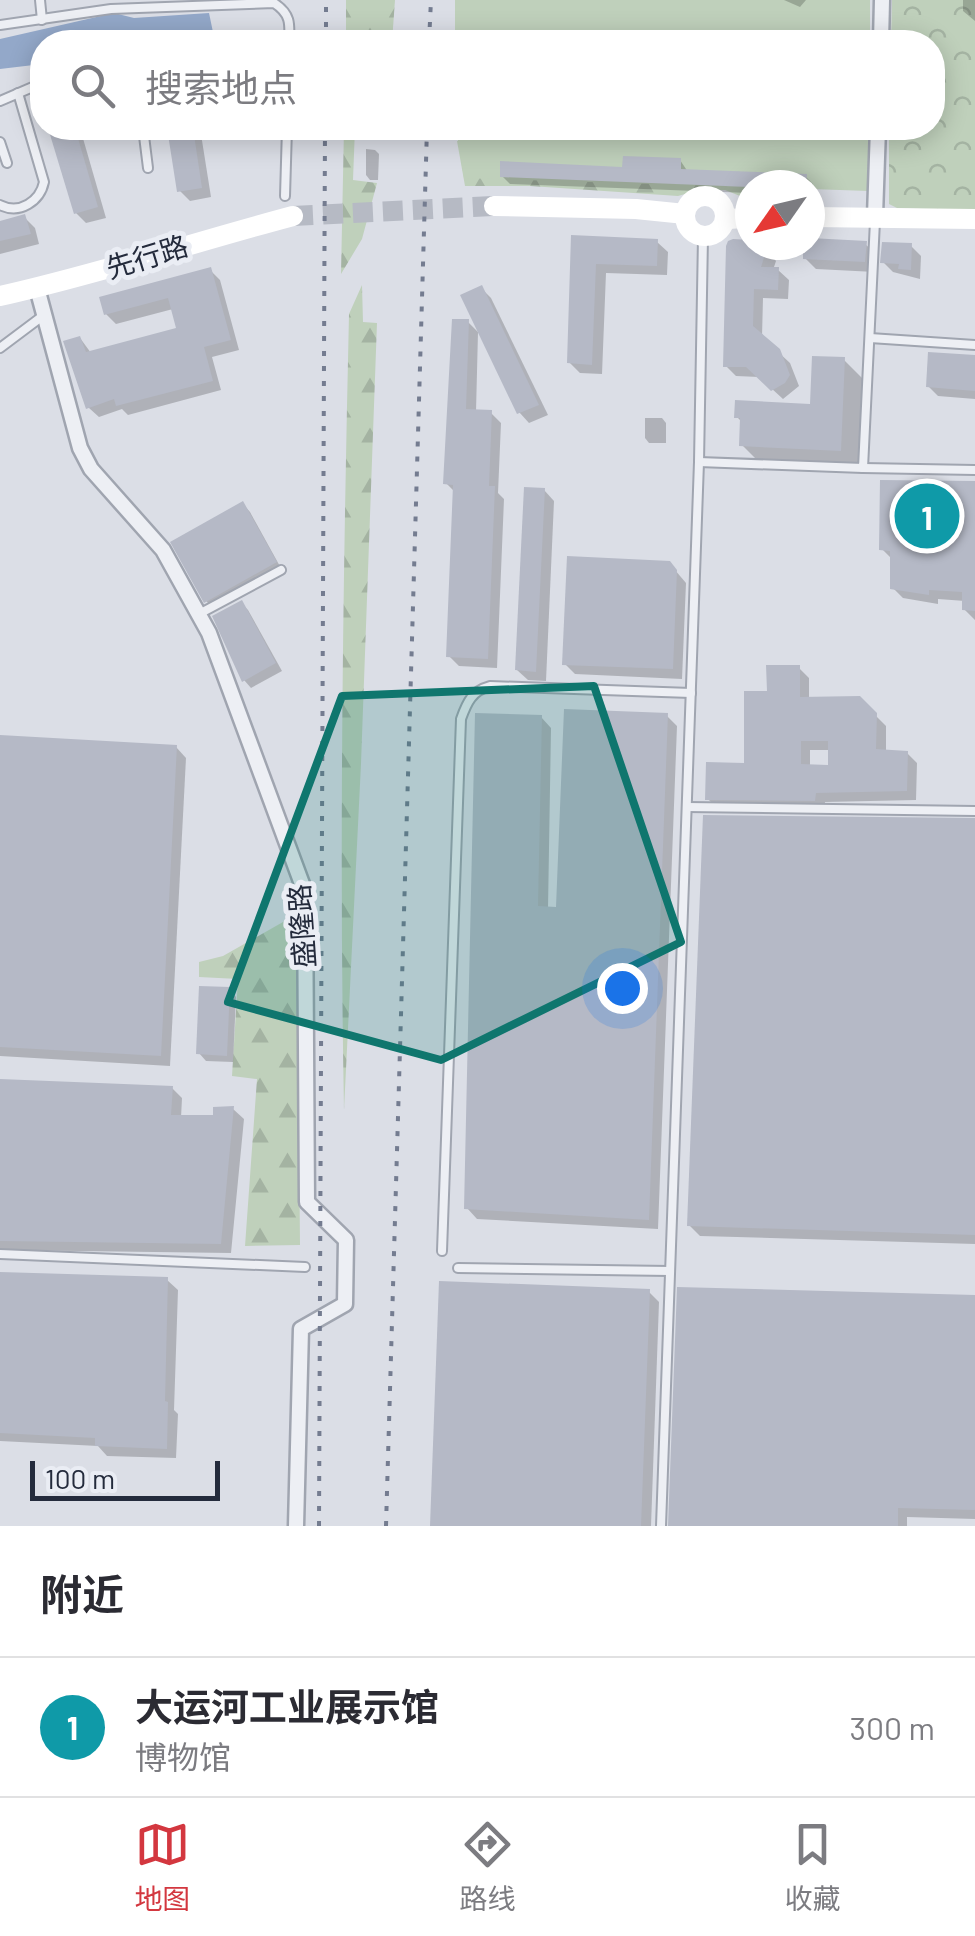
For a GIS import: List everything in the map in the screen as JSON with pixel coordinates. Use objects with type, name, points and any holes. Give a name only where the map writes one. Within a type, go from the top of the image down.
[{"type":"street","points":[[881,30],[882,0]]},
{"type":"street","points":[[875,216],[878,140]]},
{"type":"street","points":[[704,196],[718,200],[726,219],[715,234],[703,237],[692,232],[685,214],[691,202],[704,196]]},
{"type":"street","name":"先行路","points":[[0,296],[37,288],[289,206]]},
{"type":"street","points":[[494,206],[685,214]]},
{"type":"street","points":[[825,218],[975,220]]},
{"type":"street","points":[[726,219],[735,219]]},
{"type":"street","name":"盛隆路","points":[[37,288],[80,448],[91,469],[163,550],[199,614],[232,689],[306,892],[307,1202],[346,1240],[345,1304],[301,1329],[296,1526]]},
{"type":"lane","points":[[40,0],[42,20]]},
{"type":"lane","points":[[0,24],[111,10],[274,3],[290,19],[290,30]]},
{"type":"lane","points":[[0,101],[30,88]]},
{"type":"lane","points":[[18,93],[30,134]]},
{"type":"lane","points":[[0,205],[17,208],[41,194],[44,182],[32,140]]},
{"type":"lane","points":[[144,140],[148,168]]},
{"type":"lane","points":[[287,140],[289,206]]},
{"type":"lane","points":[[0,142],[7,163]]},
{"type":"lane","points":[[864,468],[875,216]]},
{"type":"lane","points":[[661,1526],[699,462],[703,237]]},
{"type":"lane","points":[[0,348],[44,315]]},
{"type":"lane","points":[[870,338],[975,344]]},
{"type":"lane","points":[[699,462],[975,470]]},
{"type":"lane","points":[[199,614],[281,570]]},
{"type":"lane","points":[[442,1251],[462,719],[467,703],[477,690],[490,686],[691,693]]},
{"type":"lane","points":[[687,807],[975,811]]},
{"type":"lane","points":[[0,1254],[305,1268]]},
{"type":"lane","points":[[458,1268],[670,1271]]},
{"type":"highlighted area","points":[[594,686],[681,942],[441,1060],[228,1002],[342,696]]},
{"type":"green space","points":[[346,0],[395,0],[393,30],[346,30]]},
{"type":"green space","points":[[455,0],[870,0],[870,30],[455,30]]},
{"type":"green space","points":[[892,0],[975,0],[975,211],[897,208],[889,204],[889,140],[945,140],[945,30],[891,30]]},
{"type":"green space","points":[[344,140],[355,140],[353,180],[377,183],[362,239],[341,274]]},
{"type":"green space","points":[[458,140],[870,140],[869,191],[825,190],[825,170],[735,170],[735,187],[464,178]]},
{"type":"green space","points":[[494,140],[495,177],[735,186],[735,194],[725,190],[678,196],[530,186],[465,186],[457,141]]},
{"type":"green space","points":[[362,285],[363,322],[377,323],[344,1110],[342,712],[349,314]]},
{"type":"green space","points":[[297,914],[300,1245],[245,1246],[257,1079],[232,1076],[238,979],[199,977],[199,962],[223,956]]},
{"type":"water","points":[[114,13],[134,18],[209,13],[213,30],[39,30]]},
{"type":"water","points":[[30,32],[30,65],[0,69],[0,39]]},
{"type":"building","points":[[52,140],[78,140],[98,207],[74,214]]},
{"type":"building","points":[[169,140],[195,140],[202,188],[177,192]]},
{"type":"building","points":[[623,156],[681,158],[681,169],[735,171],[735,186],[500,177],[500,161],[622,167]]},
{"type":"building","points":[[25,214],[31,234],[0,241],[0,221]]},
{"type":"building","points":[[571,235],[658,239],[657,266],[596,264],[592,365],[567,363]]},
{"type":"building","points":[[735,239],[735,260],[763,260],[761,267],[779,267],[778,290],[754,289],[753,326],[780,349],[790,375],[771,391],[746,367],[723,367],[728,241]]},
{"type":"building","points":[[825,239],[867,241],[865,262],[824,260]]},
{"type":"building","points":[[882,242],[912,243],[911,270],[898,269],[899,264],[880,263]]},
{"type":"building","points":[[211,267],[231,340],[204,347],[213,381],[116,406],[114,399],[86,409],[63,341],[80,336],[86,352],[176,328],[168,298],[104,315],[99,297]]},
{"type":"building","points":[[482,285],[539,405],[517,414],[460,295]]},
{"type":"building","points":[[452,319],[469,319],[466,409],[492,410],[489,486],[495,486],[488,659],[446,657],[453,485],[443,484]]},
{"type":"building","points":[[928,352],[975,355],[975,391],[926,387]]},
{"type":"building","points":[[812,356],[845,357],[841,451],[739,446],[740,418],[734,418],[735,400],[810,404]]},
{"type":"building","points":[[880,480],[975,481],[975,611],[962,610],[962,592],[929,590],[929,595],[890,589],[890,551],[879,550]]},
{"type":"building","points":[[524,487],[545,488],[536,672],[515,670]]},
{"type":"building","points":[[243,501],[277,562],[204,603],[170,542]]},
{"type":"building","points":[[567,556],[670,561],[677,570],[673,669],[562,665]]},
{"type":"building","points":[[242,600],[276,663],[242,682],[212,616]]},
{"type":"building","points":[[766,665],[800,665],[800,697],[860,696],[877,713],[876,749],[908,751],[907,791],[816,793],[815,801],[705,800],[706,762],[744,763],[744,691],[767,691]],"holes":[[[801,741],[828,741],[828,765],[801,764]]]},
{"type":"building","points":[[564,709],[668,713],[649,1220],[464,1209],[475,713],[542,715],[538,906],[556,907]]},
{"type":"building","points":[[0,735],[177,745],[161,1056],[0,1047]]},
{"type":"building","points":[[703,815],[975,818],[975,1235],[687,1226]]},
{"type":"building","points":[[199,986],[230,987],[227,1056],[196,1054]]},
{"type":"building","points":[[0,1079],[173,1086],[171,1115],[213,1115],[213,1107],[234,1106],[221,1244],[0,1241]]},
{"type":"building","points":[[0,1272],[168,1277],[167,1449],[95,1446],[95,1438],[0,1433]]},
{"type":"building","points":[[439,1281],[650,1289],[641,1526],[430,1526]]},
{"type":"building","points":[[677,1287],[975,1295],[975,1510],[898,1508],[898,1526],[668,1526]]},
{"type":"tunnel","points":[[293,216],[494,206]]},
{"type":"railway","points":[[326,0],[326,30]]},
{"type":"railway","points":[[430,30],[431,0]]},
{"type":"railway","points":[[319,1526],[325,140]]},
{"type":"railway","points":[[386,1526],[427,140]]},
{"type":"place","name":"大运河工业展示馆","points":[[927,516]]}]
